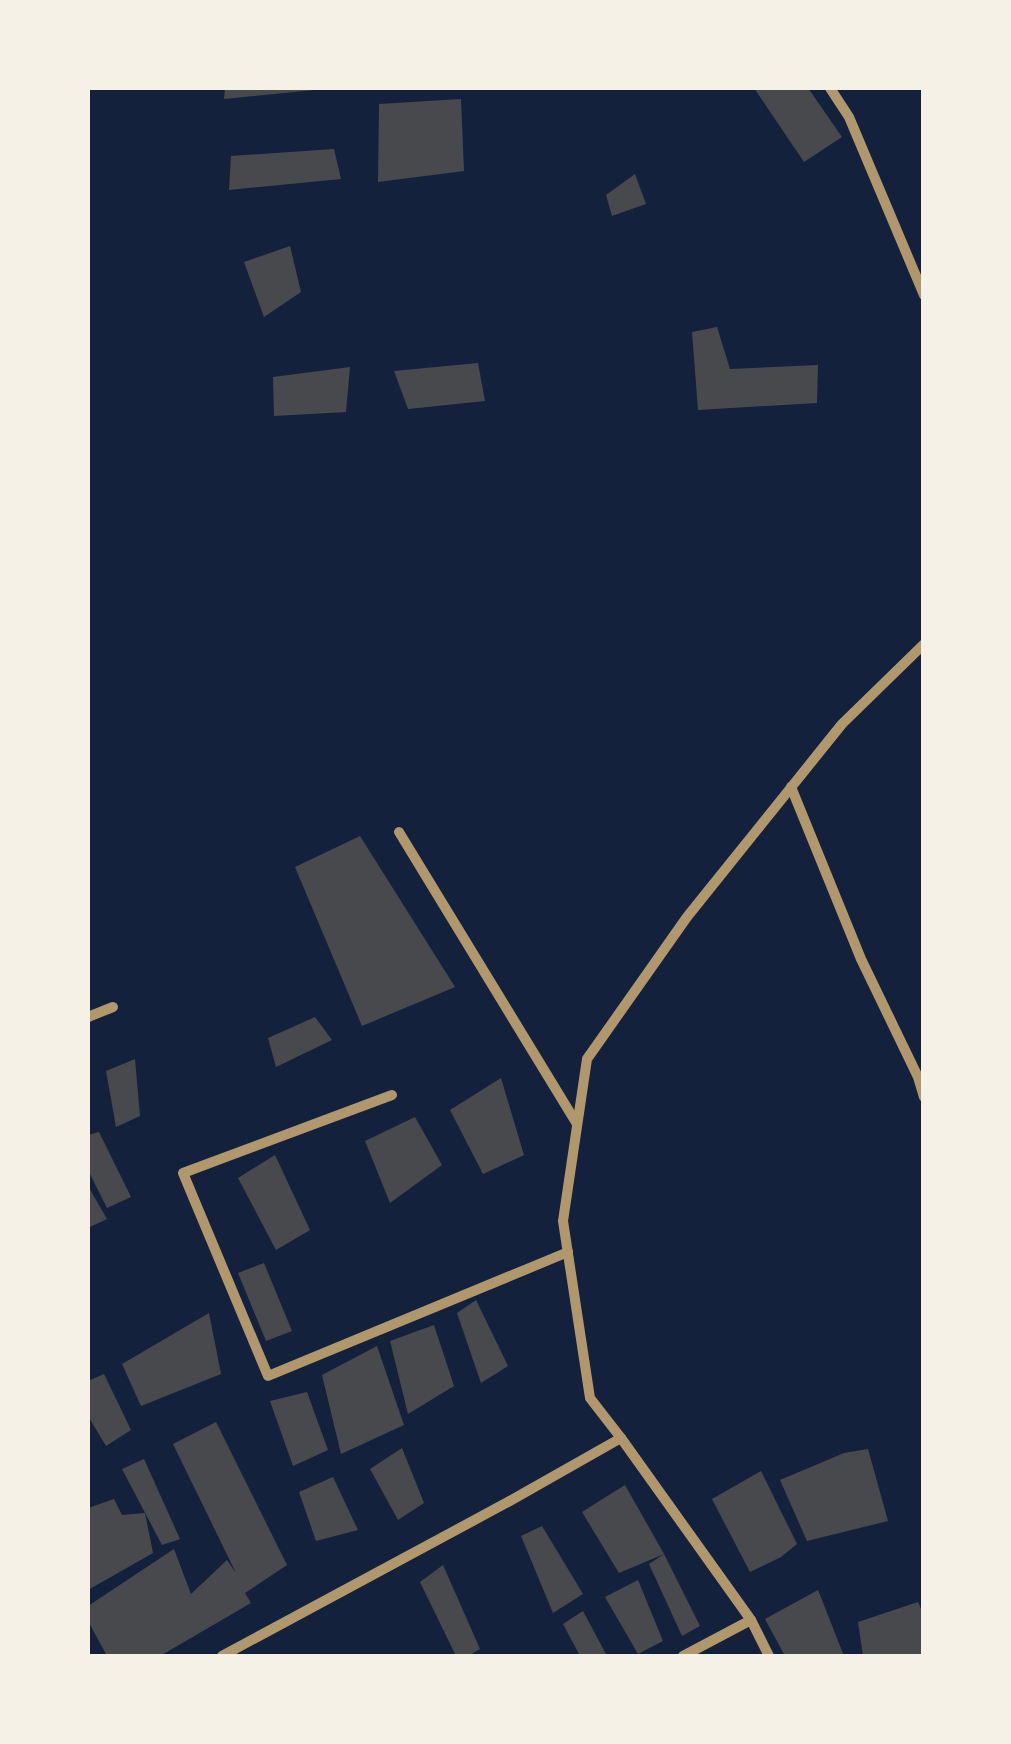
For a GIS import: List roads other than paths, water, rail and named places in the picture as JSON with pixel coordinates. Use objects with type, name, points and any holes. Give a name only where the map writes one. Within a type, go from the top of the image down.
[{"type":"street","points":[[830,88],[849,117],[924,295]]},
{"type":"street","points":[[769,1656],[751,1620],[590,1398],[564,1221],[587,1059],[688,917],[842,724],[924,644]]},
{"type":"street","points":[[791,787],[861,958],[924,1097]]},
{"type":"street","points":[[399,832],[578,1124]]},
{"type":"street","points":[[88,1017],[113,1007]]},
{"type":"street","points":[[392,1095],[183,1173],[268,1376],[568,1252]]},
{"type":"street","points":[[222,1656],[621,1438]]},
{"type":"street","points":[[683,1656],[751,1620]]}]
